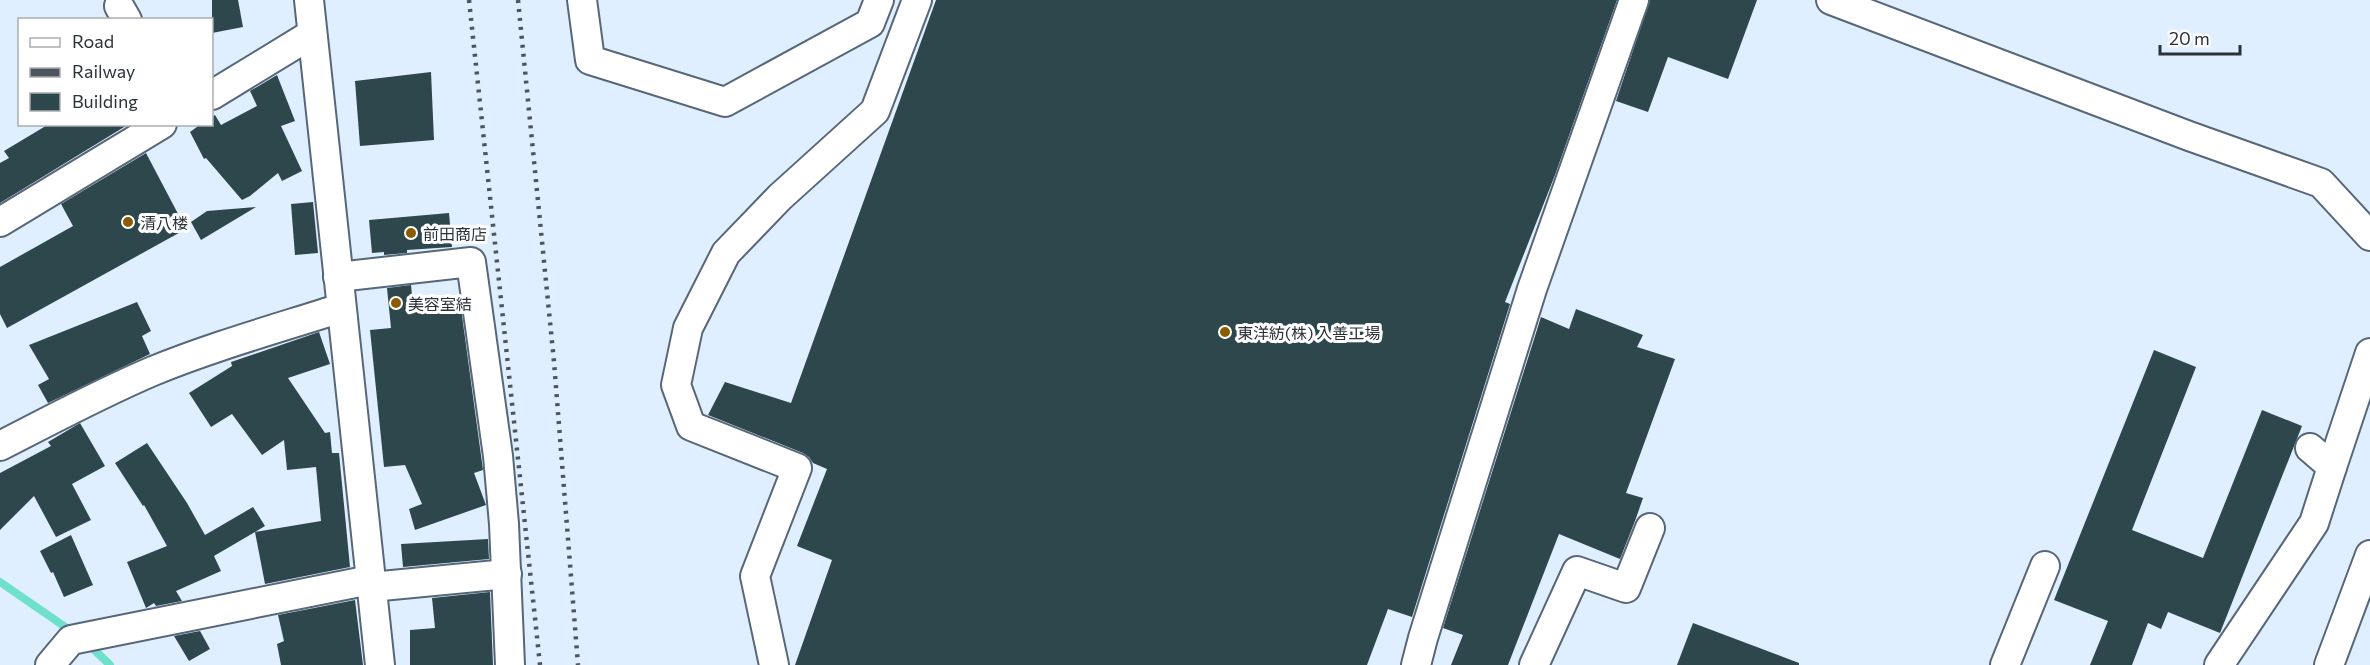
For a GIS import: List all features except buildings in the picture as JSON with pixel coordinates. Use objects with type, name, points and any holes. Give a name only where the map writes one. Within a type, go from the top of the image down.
[{"type":"street","points":[[309,0],[380,665]]},
{"type":"street","points":[[582,0],[590,60],[725,102],[870,23],[879,0]]},
{"type":"street","points":[[774,665],[755,576],[797,468],[691,426],[676,386],[688,328],[726,253],[780,197],[875,111],[918,0]]},
{"type":"street","points":[[1416,665],[1532,289],[1635,0]]},
{"type":"street","points":[[1831,0],[2189,136],[2321,183],[2370,236]]},
{"type":"street","points":[[213,94],[312,34]]},
{"type":"street","points":[[0,222],[159,126]]},
{"type":"street","points":[[338,277],[471,262],[498,456],[507,574],[510,665]]},
{"type":"street","points":[[0,446],[84,402],[154,371],[243,339],[341,308]]},
{"type":"street","points":[[2219,665],[2314,523],[2370,353]]},
{"type":"street","points":[[2310,448],[2332,467]]},
{"type":"street","points":[[1534,665],[1577,571],[1626,588],[1650,528]]},
{"type":"street","points":[[2005,665],[2044,566]]},
{"type":"street","points":[[2329,665],[2367,570]]},
{"type":"street","points":[[50,665],[70,640],[371,584],[507,574]]},
{"type":"waterway","points":[[0,582],[74,633]]},
{"type":"waterway","points":[[87,643],[110,665]]},
{"type":"railway","points":[[469,0],[540,665]]},
{"type":"railway","points":[[518,0],[554,362],[578,665]]},
{"type":"place","name":"清八楼","points":[[128,222]]},
{"type":"place","name":"前田商店","points":[[411,233]]},
{"type":"place","name":"美容室結","points":[[396,303]]},
{"type":"place","name":"東洋紡(株) 入善工場","points":[[1225,332]]}]
